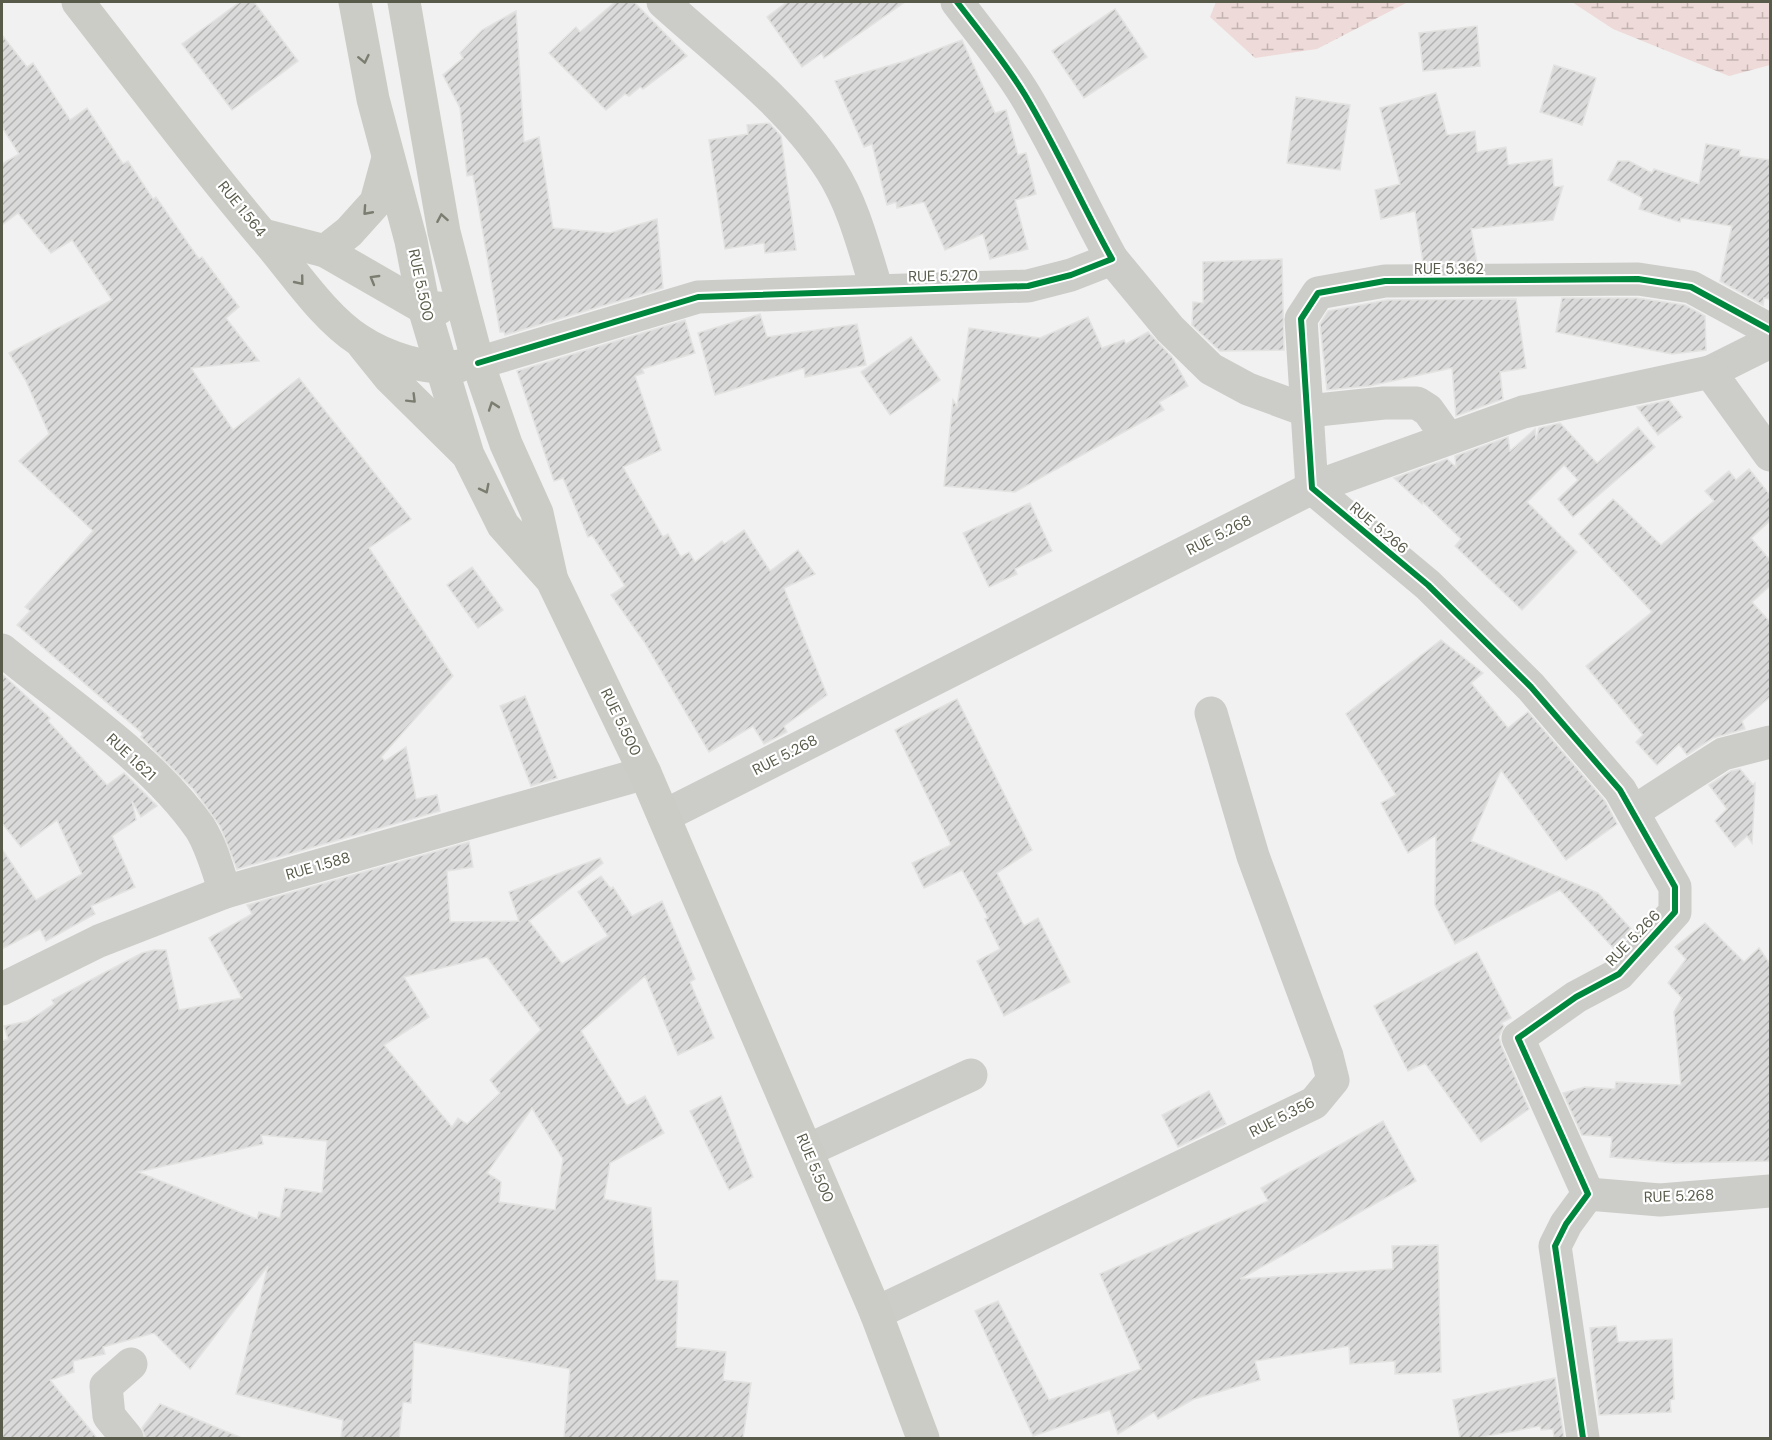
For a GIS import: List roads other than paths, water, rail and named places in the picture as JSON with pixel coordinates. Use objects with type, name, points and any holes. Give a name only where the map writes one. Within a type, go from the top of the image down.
[{"type":"main road","name":"RUE 1.564","points":[[78,2],[318,302],[359,340],[393,357],[441,369]]},
{"type":"main road","name":"RUE 5.500","points":[[355,2],[363,51],[388,158],[411,241],[424,308],[468,455],[503,525],[552,580],[645,773],[808,1150],[876,1313],[923,1438]]},
{"type":"main road","points":[[404,2],[444,232],[478,363],[506,444],[537,513],[552,580]]},
{"type":"main road","points":[[325,251],[349,232],[376,202],[388,158]]},
{"type":"main road","points":[[263,235],[325,251],[424,308],[463,306]]},
{"type":"main road","points":[[359,340],[389,376],[468,455]]},
{"type":"main road","points":[[441,369],[478,363]]},
{"type":"street","points":[[663,2],[794,123],[831,170],[850,207],[877,290]]},
{"type":"street","points":[[957,2],[1024,93],[1073,180],[1091,222],[1112,259],[1170,329],[1211,369],[1248,389],[1308,411],[1384,403],[1417,403],[1428,410],[1448,438]]},
{"type":"street","name":"RUE 5.270","points":[[478,363],[698,297],[1028,286],[1112,259]]},
{"type":"street","name":"RUE 5.362","points":[[1312,488],[1301,319],[1318,293],[1345,286],[1385,281],[1638,279],[1691,288],[1770,330]]},
{"type":"street","name":"RUE 5.268","points":[[664,816],[1312,488],[1523,412],[1710,372],[1770,342]]},
{"type":"street","points":[[1710,372],[1770,455]]},
{"type":"street","name":"RUE 5.266","points":[[1312,488],[1428,585],[1531,687],[1620,790],[1675,887],[1675,912],[1618,974],[1576,997],[1518,1038],[1588,1194]]},
{"type":"street","name":"RUE 1.621","points":[[2,650],[122,746],[173,796],[207,841],[225,892]]},
{"type":"street","name":"RUE 5.356","points":[[876,1313],[1314,1103],[1333,1080],[1327,1056],[1253,856],[1211,714]]},
{"type":"street","points":[[1633,812],[1723,754],[1770,742]]},
{"type":"street","name":"RUE 1.588","points":[[2,990],[99,941],[225,892],[645,773]]},
{"type":"street","points":[[808,1150],[971,1075]]},
{"type":"street","name":"RUE 5.268","points":[[1588,1194],[1660,1200],[1770,1191]]},
{"type":"street","points":[[1583,1438],[1555,1246],[1566,1224],[1588,1194]]},
{"type":"street","points":[[127,1438],[109,1416],[106,1386],[131,1364]]}]
